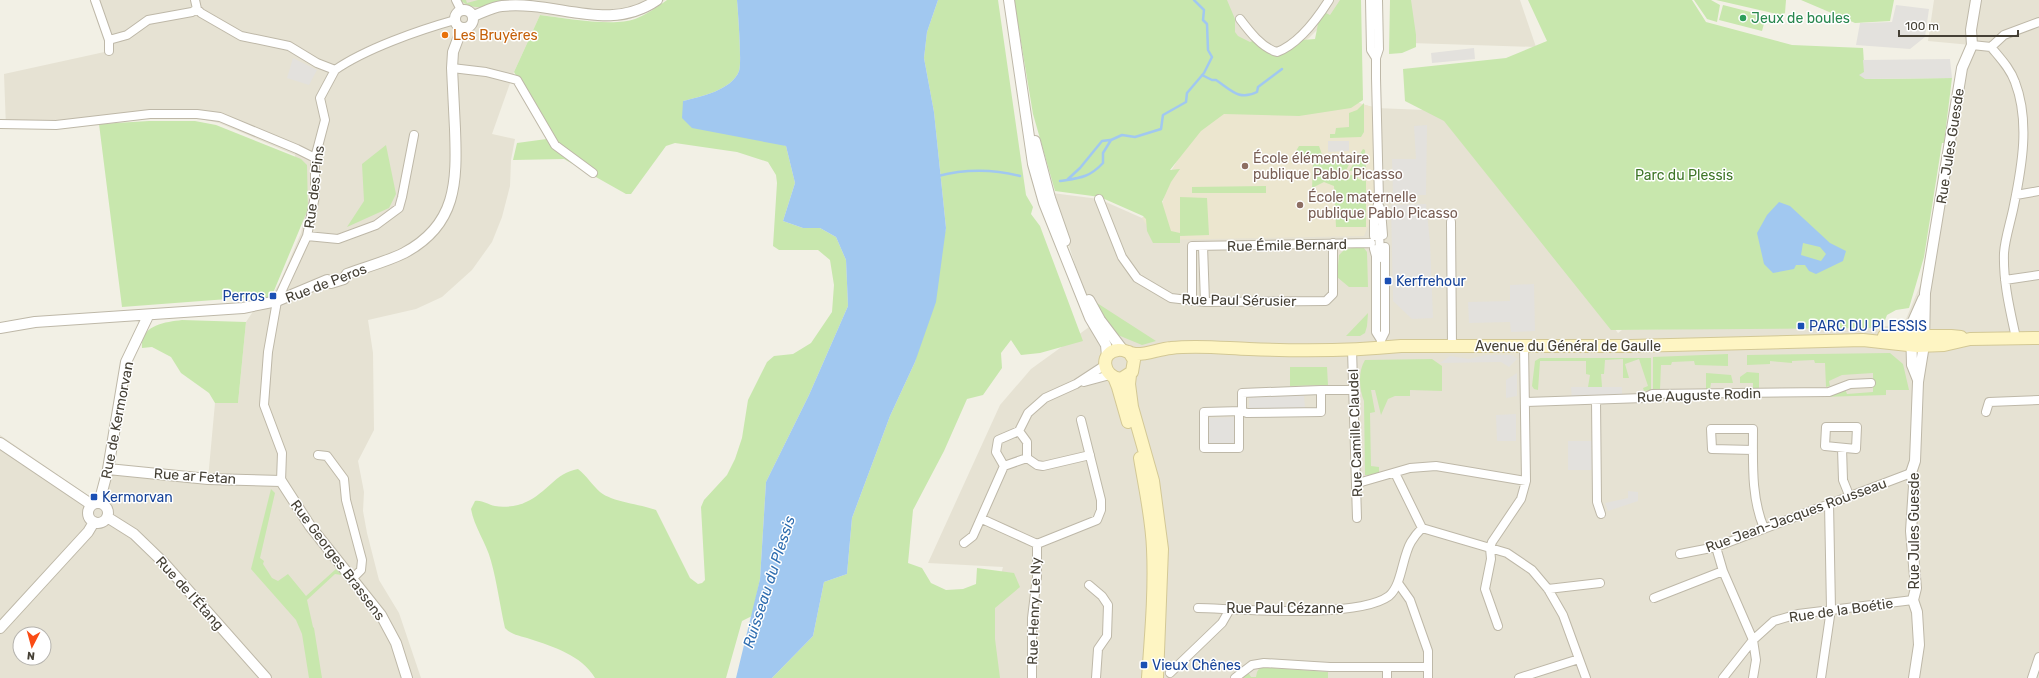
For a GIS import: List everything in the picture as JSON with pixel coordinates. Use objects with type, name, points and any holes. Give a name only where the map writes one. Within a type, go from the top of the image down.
[{"type":"main road","name":"Avenue du Général de Gaulle","points":[[1132,371],[1153,359],[1176,354],[1272,350],[1352,349],[1381,344],[1452,347],[1524,345],[1654,345],[1863,340],[1881,336],[1917,341],[1952,336],[1970,339],[2039,338]]},
{"type":"main road","name":"Avenue du Général de Gaulle","points":[[1125,351],[1134,354],[1170,348],[1204,347],[1272,350]]},
{"type":"main road","points":[[1148,678],[1154,592],[1153,548],[1148,502],[1139,456],[1118,387],[1109,368],[1114,350],[1125,351],[1134,360],[1129,384],[1132,407],[1153,480],[1162,549],[1157,678]]},
{"type":"main road","points":[[1109,368],[1121,379],[1132,371]]},
{"type":"street","points":[[95,0],[109,40],[109,51]]},
{"type":"street","points":[[195,0],[197,9],[218,24],[241,36],[289,46],[317,63],[335,70],[347,62],[396,41],[455,20]]},
{"type":"street","points":[[456,0],[461,10]]},
{"type":"street","points":[[473,16],[501,6],[523,6],[611,16],[638,12],[657,0]]},
{"type":"street","points":[[1004,466],[996,452],[998,440],[1019,431],[1028,413],[1045,398],[1109,368],[1106,345],[1090,318],[1044,203],[1033,164],[1009,0]]},
{"type":"street","points":[[1240,19],[1272,51],[1277,52],[1286,48],[1320,15],[1329,0]]},
{"type":"street","points":[[1370,0],[1371,50],[1376,58]]},
{"type":"street","points":[[1378,0],[1379,49],[1376,58],[1379,206],[1381,210],[1382,234],[1376,253],[1376,332],[1381,344]]},
{"type":"street","name":"Rue Jules Guesde","points":[[1914,678],[1919,645],[1917,612],[1913,600],[1916,588],[1911,531],[1914,486],[1911,473],[1916,461],[1918,382],[1912,365],[1962,68],[1972,45],[1971,30],[1976,0]]},
{"type":"street","points":[[109,40],[127,35],[148,20],[192,12],[197,9]]},
{"type":"street","points":[[455,20],[456,14],[461,10],[466,10],[473,16]]},
{"type":"street","points":[[455,20],[462,28],[470,25],[473,16]]},
{"type":"street","points":[[1991,47],[2004,35],[2039,22]]},
{"type":"street","name":"Rue de Peros","points":[[0,328],[35,322],[148,316],[242,308],[277,301],[327,280],[331,283],[344,279],[347,274],[404,253],[423,240],[437,226],[446,212],[452,195],[457,169],[452,68],[453,52],[462,28]]},
{"type":"street","points":[[1972,45],[1991,47],[2007,65],[2015,81],[2024,116],[2023,144],[2016,194],[2004,252],[2005,280],[2016,338]]},
{"type":"street","points":[[452,68],[486,72],[517,80],[555,145],[593,173]]},
{"type":"street","name":"Rue des Pins","points":[[277,301],[307,236],[315,196],[315,158],[325,120],[320,98],[335,70]]},
{"type":"street","points":[[1023,93],[1050,198],[1059,225],[1091,304],[1115,342],[1125,351]]},
{"type":"street","points":[[0,124],[56,125],[150,114],[197,114],[220,117],[315,158]]},
{"type":"street","points":[[307,236],[338,238],[376,225],[399,208],[414,135]]},
{"type":"street","points":[[2016,194],[2039,191]]},
{"type":"street","name":"Rue Paul Sérusier","points":[[1099,199],[1122,258],[1137,278],[1171,298],[1205,302],[1326,300],[1333,294],[1333,244]]},
{"type":"street","points":[[1379,206],[1374,220],[1384,276],[1385,332],[1381,344]]},
{"type":"street","points":[[1451,222],[1452,347]]},
{"type":"street","name":"Rue Émile Bernard","points":[[1203,246],[1378,243]]},
{"type":"street","points":[[1192,301],[1192,246],[1203,246],[1205,302]]},
{"type":"street","points":[[2005,280],[2039,275]]},
{"type":"street","points":[[277,301],[268,352],[264,405],[282,453],[281,481]]},
{"type":"street","name":"Rue de Kermorvan","points":[[96,504],[108,468],[126,362],[148,316]]},
{"type":"street","points":[[1498,626],[1484,589],[1491,559],[1490,548],[1498,531],[1521,499],[1526,481],[1524,345]]},
{"type":"street","name":"Rue Camille Claudel","points":[[1352,349],[1358,483],[1357,518]]},
{"type":"street","name":"Rue Auguste Rodin","points":[[1526,402],[1644,398],[1652,394],[1829,392],[1850,384],[1871,383]]},
{"type":"street","points":[[1321,390],[1321,412],[1247,413],[1241,412],[1204,412],[1204,448],[1239,448],[1241,412],[1242,393],[1321,390],[1354,390]]},
{"type":"street","points":[[1596,400],[1597,502],[1601,514]]},
{"type":"street","points":[[1986,412],[1989,402],[2039,400]]},
{"type":"street","points":[[982,519],[1037,544],[1096,520],[1101,510],[1101,500],[1081,420]]},
{"type":"street","points":[[1826,427],[1857,427],[1856,448],[1842,448],[1825,446],[1826,427]]},
{"type":"street","points":[[1753,450],[1712,449],[1711,429],[1753,429],[1753,450],[1758,514],[1764,528]]},
{"type":"street","points":[[1019,431],[1027,442],[1027,458]]},
{"type":"street","points":[[0,443],[107,510],[107,517],[101,522],[94,522],[88,516],[88,510],[96,504]]},
{"type":"street","points":[[1842,448],[1843,480],[1849,495]]},
{"type":"street","points":[[318,455],[327,456],[344,479],[346,500],[362,560],[361,570],[353,578]]},
{"type":"street","points":[[1027,458],[1037,465],[1043,466],[1090,455]]},
{"type":"street","points":[[964,543],[973,536],[982,519],[1004,466],[1027,458]]},
{"type":"street","points":[[1358,483],[1410,468],[1436,466],[1526,481]]},
{"type":"street","name":"Rue ar Fetan","points":[[108,468],[208,479],[281,481]]},
{"type":"street","points":[[1395,473],[1422,528],[1507,553],[1532,570],[1548,590],[1563,615],[1586,678]]},
{"type":"street","name":"Rue Jean-Jacques Rousseau","points":[[1680,554],[1716,547],[1849,495],[1911,473]]},
{"type":"street","name":"Rue Georges Brassens","points":[[281,481],[310,526],[381,615],[396,643],[407,678]]},
{"type":"street","points":[[1821,678],[1831,609],[1829,503]]},
{"type":"street","name":"Rue de l'Étang","points":[[107,517],[134,534],[164,563],[266,678]]},
{"type":"street","points":[[0,628],[88,532],[94,522]]},
{"type":"street","name":"Rue Paul Cézanne","points":[[1198,608],[1330,611],[1364,606],[1389,596],[1398,583],[1400,569],[1411,543],[1422,528]]},
{"type":"street","name":"Rue Henry Le Ny","points":[[1032,678],[1032,618],[1036,577],[1037,544]]},
{"type":"street","points":[[1716,547],[1723,571],[1753,640],[1756,660],[1753,678]]},
{"type":"street","points":[[1654,598],[1723,571]]},
{"type":"street","points":[[1398,583],[1410,600],[1428,651],[1428,678]]},
{"type":"street","points":[[1548,590],[1600,583]]},
{"type":"street","points":[[1089,585],[1102,596],[1108,605],[1107,636],[1098,649],[1096,678]]},
{"type":"street","name":"Rue de la Boétie","points":[[1723,678],[1753,640],[1774,621],[1798,614],[1831,609],[1913,600]]},
{"type":"street","points":[[1170,673],[1222,623],[1230,609]]},
{"type":"street","points":[[2032,678],[2039,657]]},
{"type":"street","points":[[1519,678],[1579,659]]},
{"type":"street","points":[[1235,678],[1252,665],[1264,663],[1330,667],[1428,667]]},
{"type":"street","points":[[1386,678],[1387,668]]},
{"type":"shaded area","points":[[95,0],[665,0],[643,14],[626,20],[604,22],[540,15],[514,72],[492,134],[515,139],[511,160],[510,186],[502,217],[492,242],[472,270],[442,297],[416,309],[368,320],[373,353],[374,430],[358,461],[364,492],[363,511],[379,580],[399,613],[421,678],[0,678],[0,435],[99,503],[108,469],[208,479],[215,403],[238,403],[246,322],[262,298],[274,292],[280,282],[301,233],[309,193],[289,190],[295,155],[219,123],[196,118],[150,118],[57,129],[6,128],[4,74],[109,51]]},
{"type":"shaded area","points":[[1219,0],[1343,0],[1330,17],[1309,38],[1280,60],[1236,47]]},
{"type":"shaded area","points":[[1404,0],[1520,0],[1536,47],[1411,43]]},
{"type":"shaded area","points":[[1934,0],[2039,0],[2039,678],[995,678],[992,607],[1003,567],[928,563],[1000,405],[1031,369],[1096,322],[1088,305],[1052,193],[1099,199],[1142,218],[1163,202],[1168,183],[1355,102],[1376,108],[1450,111],[1618,333],[1622,330],[1903,326],[1930,262],[1971,45],[1928,41]]},
{"type":"shaded area","points":[[1896,5],[1929,9],[1925,37],[1910,49],[1856,45],[1860,23],[1892,22]]},
{"type":"shaded area","points":[[1474,48],[1475,59],[1432,63],[1431,53]]},
{"type":"shaded area","points":[[293,58],[317,70],[309,85],[287,78]]},
{"type":"shaded area","points":[[1950,59],[1952,78],[1865,79],[1859,75],[1864,72],[1863,60]]},
{"type":"shaded area","points":[[1355,102],[1376,108],[1379,200],[1364,236],[1160,240],[1154,237],[1142,218],[1163,202],[1170,173],[1193,133],[1224,111]]},
{"type":"shaded area","points":[[1427,125],[1426,195],[1393,195],[1392,159],[1416,159],[1414,126]]},
{"type":"shaded area","points":[[1328,141],[1349,141],[1349,151],[1328,152]]},
{"type":"shaded area","points":[[1426,204],[1430,242],[1433,318],[1412,319],[1393,301],[1391,205]]},
{"type":"shaded area","points":[[1534,284],[1535,331],[1511,332],[1510,322],[1469,323],[1468,302],[1510,301],[1510,285]]},
{"type":"shaded area","points":[[1485,355],[1512,355],[1517,359],[1509,367],[1501,362],[1440,363],[1450,356],[1469,359]]},
{"type":"shaded area","points":[[1517,373],[1517,396],[1506,398],[1506,380]]},
{"type":"shaded area","points":[[1571,387],[1622,387],[1622,398],[1572,400]]},
{"type":"shaded area","points":[[1249,396],[1304,396],[1305,408],[1249,408]]},
{"type":"shaded area","points":[[1516,414],[1516,441],[1497,441],[1496,415]]},
{"type":"shaded area","points":[[1237,417],[1237,445],[1206,445],[1207,418]]},
{"type":"shaded area","points":[[1568,441],[1594,441],[1594,470],[1568,470]]},
{"type":"shaded area","points":[[1628,491],[1638,492],[1638,501],[1608,511],[1605,503],[1628,498]]},
{"type":"green space","points":[[460,0],[466,0],[467,3],[478,0],[508,0],[490,6],[478,7],[466,4]]},
{"type":"green space","points":[[667,0],[737,0],[740,48],[739,71],[735,78],[723,88],[706,95],[683,101],[786,146],[795,183],[783,221],[803,228],[820,228],[836,237],[846,260],[848,306],[809,395],[766,482],[760,579],[752,616],[742,621],[726,678],[595,678],[582,663],[566,653],[548,645],[513,634],[505,628],[491,561],[477,528],[471,509],[475,501],[481,501],[499,507],[519,505],[540,494],[563,475],[578,469],[597,490],[605,495],[619,501],[656,510],[690,578],[698,584],[702,583],[705,580],[701,507],[704,500],[727,475],[735,459],[742,438],[748,400],[767,362],[774,356],[793,354],[811,343],[832,312],[834,285],[830,260],[818,250],[779,250],[773,246],[777,183],[776,175],[768,162],[737,152],[675,143],[666,146],[631,194],[626,194],[564,159],[513,160],[517,143],[554,138],[514,72],[540,15],[602,22],[626,21],[635,19],[651,11]]},
{"type":"green space","points":[[938,0],[998,0],[1026,195],[1033,207],[1031,214],[1040,226],[1083,341],[1040,353],[1021,355],[1011,340],[1001,353],[1002,368],[983,395],[967,399],[944,451],[913,510],[908,563],[922,568],[931,583],[946,590],[963,589],[976,584],[977,568],[1014,573],[1020,587],[995,608],[995,639],[1000,678],[772,678],[813,636],[824,582],[847,574],[852,518],[890,416],[915,362],[946,228],[934,112],[924,58],[927,32]]},
{"type":"green space","points":[[1014,0],[1227,0],[1235,19],[1235,32],[1238,36],[1250,42],[1255,40],[1270,53],[1302,40],[1315,39],[1318,24],[1324,12],[1330,15],[1340,0],[1361,0],[1363,100],[1351,108],[1299,116],[1224,114],[1201,131],[1170,170],[1180,169],[1171,182],[1162,202],[1171,231],[1180,233],[1180,243],[1153,243],[1147,231],[1146,219],[1143,216],[1100,197],[1055,191],[1033,114]]},
{"type":"green space","points":[[1390,0],[1411,0],[1416,35],[1416,47],[1402,53],[1389,54]]},
{"type":"green space","name":"Parc du Plessis","points":[[1528,0],[1692,0],[1706,22],[1792,45],[1863,48],[1865,79],[1952,78],[1944,143],[1942,143],[1924,257],[1909,308],[1896,310],[1887,315],[1882,328],[1611,330],[1444,121],[1405,101],[1403,69],[1506,58],[1547,41]]},
{"type":"green space","points":[[1694,0],[1711,0],[1720,5],[1717,22],[1707,19]]},
{"type":"green space","points":[[1716,0],[1786,0],[1785,13],[1781,15]]},
{"type":"green space","points":[[1801,0],[1894,0],[1890,21],[1855,23]]},
{"type":"green space","name":"Jeux de boules","points":[[1723,5],[1766,16],[1762,31],[1719,20]]},
{"type":"green space","points":[[1364,103],[1364,132],[1361,137],[1330,138],[1330,134],[1335,134],[1336,128],[1349,127],[1349,113],[1357,110]]},
{"type":"green space","points":[[149,121],[195,121],[216,125],[301,159],[307,165],[308,209],[271,298],[254,297],[122,307],[99,124]]},
{"type":"green space","points":[[386,145],[396,194],[389,208],[347,227],[364,201],[362,164]]},
{"type":"green space","points":[[1299,146],[1319,146],[1324,160],[1351,160],[1345,173],[1318,174],[1319,176],[1356,175],[1358,179],[1366,181],[1366,227],[1336,227],[1334,186],[1324,182],[1312,188],[1313,163],[1295,161],[1296,151]]},
{"type":"green space","points":[[1363,149],[1365,150],[1366,170],[1349,171]]},
{"type":"green space","points":[[1266,186],[1266,193],[1192,193],[1192,187]]},
{"type":"green space","points":[[1180,197],[1207,198],[1209,235],[1180,236]]},
{"type":"green space","points":[[1364,248],[1367,252],[1368,287],[1349,287],[1337,277],[1339,255],[1344,250]]},
{"type":"green space","points":[[1097,303],[1156,341],[1142,345],[1113,333]]},
{"type":"green space","points":[[1368,313],[1365,333],[1360,336],[1346,336]]},
{"type":"green space","points":[[182,320],[246,322],[238,403],[215,403],[209,393],[181,373],[171,357],[152,347],[142,348],[142,340],[149,330],[161,324]]},
{"type":"green space","points":[[1890,353],[1903,364],[1909,390],[1886,390],[1886,395],[1822,397],[1845,389],[1847,394],[1873,392],[1873,373],[1842,375],[1829,381],[1830,386],[1826,387],[1825,363],[1815,363],[1814,360],[1792,361],[1792,363],[1770,361],[1770,364],[1747,365],[1747,355]]},
{"type":"green space","points":[[1728,354],[1728,366],[1695,365],[1694,361],[1672,362],[1671,365],[1661,365],[1660,390],[1653,390],[1653,357]]},
{"type":"green space","points":[[1540,358],[1651,358],[1651,390],[1644,391],[1643,388],[1648,386],[1639,359],[1625,364],[1629,378],[1623,378],[1623,359],[1605,360],[1604,374],[1601,374],[1602,387],[1588,387],[1590,375],[1586,374],[1586,361],[1540,361],[1538,390],[1534,389],[1532,386],[1535,361]]},
{"type":"green space","points":[[1432,359],[1442,366],[1442,391],[1410,390],[1410,396],[1395,396],[1388,399],[1381,415],[1375,390],[1371,390],[1375,412],[1370,413],[1371,466],[1379,467],[1379,472],[1375,475],[1365,475],[1364,401],[1361,391],[1360,375],[1365,360]]},
{"type":"green space","points":[[1290,367],[1327,367],[1328,385],[1290,386]]},
{"type":"green space","points":[[1747,372],[1759,373],[1759,389],[1753,389],[1753,383],[1740,383],[1740,377]]},
{"type":"green space","points":[[1706,373],[1731,375],[1733,383],[1711,383],[1710,389],[1706,389]]},
{"type":"green space","points":[[271,489],[275,493],[260,558],[264,561],[263,564],[272,578],[278,581],[288,574],[306,596],[336,569],[342,575],[335,574],[307,600],[314,628],[322,678],[309,678],[302,634],[296,620],[251,569]]},
{"type":"green space","points":[[1260,667],[1328,672],[1328,678],[1240,678],[1248,672],[1251,677],[1256,677]]},
{"type":"water","name":"Ruisseau du Plessis","points":[[737,0],[938,0],[927,32],[924,58],[934,112],[946,228],[936,302],[915,362],[890,416],[852,518],[847,574],[824,582],[813,636],[772,678],[736,678],[760,579],[766,482],[809,395],[848,306],[846,260],[836,237],[820,228],[803,228],[783,221],[795,183],[786,146],[692,128],[682,118],[683,101],[706,95],[723,88],[735,78],[739,71],[740,48]]},
{"type":"water","points":[[1779,202],[1790,206],[1830,243],[1846,251],[1843,261],[1816,274],[1809,271],[1805,265],[1796,265],[1794,269],[1773,273],[1764,264],[1757,233],[1767,215]],"holes":[[[1803,243],[1820,247],[1826,254],[1821,261],[1801,255]]]},
{"type":"waterway","points":[[1060,181],[1078,178],[1093,172],[1103,163],[1103,153],[1111,140],[1122,135],[1135,137],[1161,129],[1163,115],[1186,102],[1187,93],[1204,73],[1212,57],[1208,50],[1207,24],[1203,20],[1204,10],[1194,0]]},
{"type":"waterway","points":[[1202,75],[1212,80],[1216,80],[1235,93],[1245,95],[1257,92],[1258,87],[1282,69]]},
{"type":"waterway","points":[[1068,179],[1080,168],[1102,141],[1110,140]]},
{"type":"waterway","points":[[938,176],[969,171],[1000,172],[1020,176]]},
{"type":"place","name":"Jeux de boules","points":[[1743,18]]},
{"type":"place","name":"Les Bruyères","points":[[445,35]]},
{"type":"place","name":"École élémentaire publique Pablo Picasso","points":[[1245,166]]},
{"type":"place","name":"École maternelle publique Pablo Picasso","points":[[1300,205]]},
{"type":"place","name":"Kerfrehour","points":[[1388,281]]},
{"type":"place","name":"Perros","points":[[273,296]]},
{"type":"place","name":"PARC DU PLESSIS","points":[[1801,326]]},
{"type":"place","name":"Kermorvan","points":[[94,497]]},
{"type":"place","name":"Vieux Chênes","points":[[1144,665]]}]
